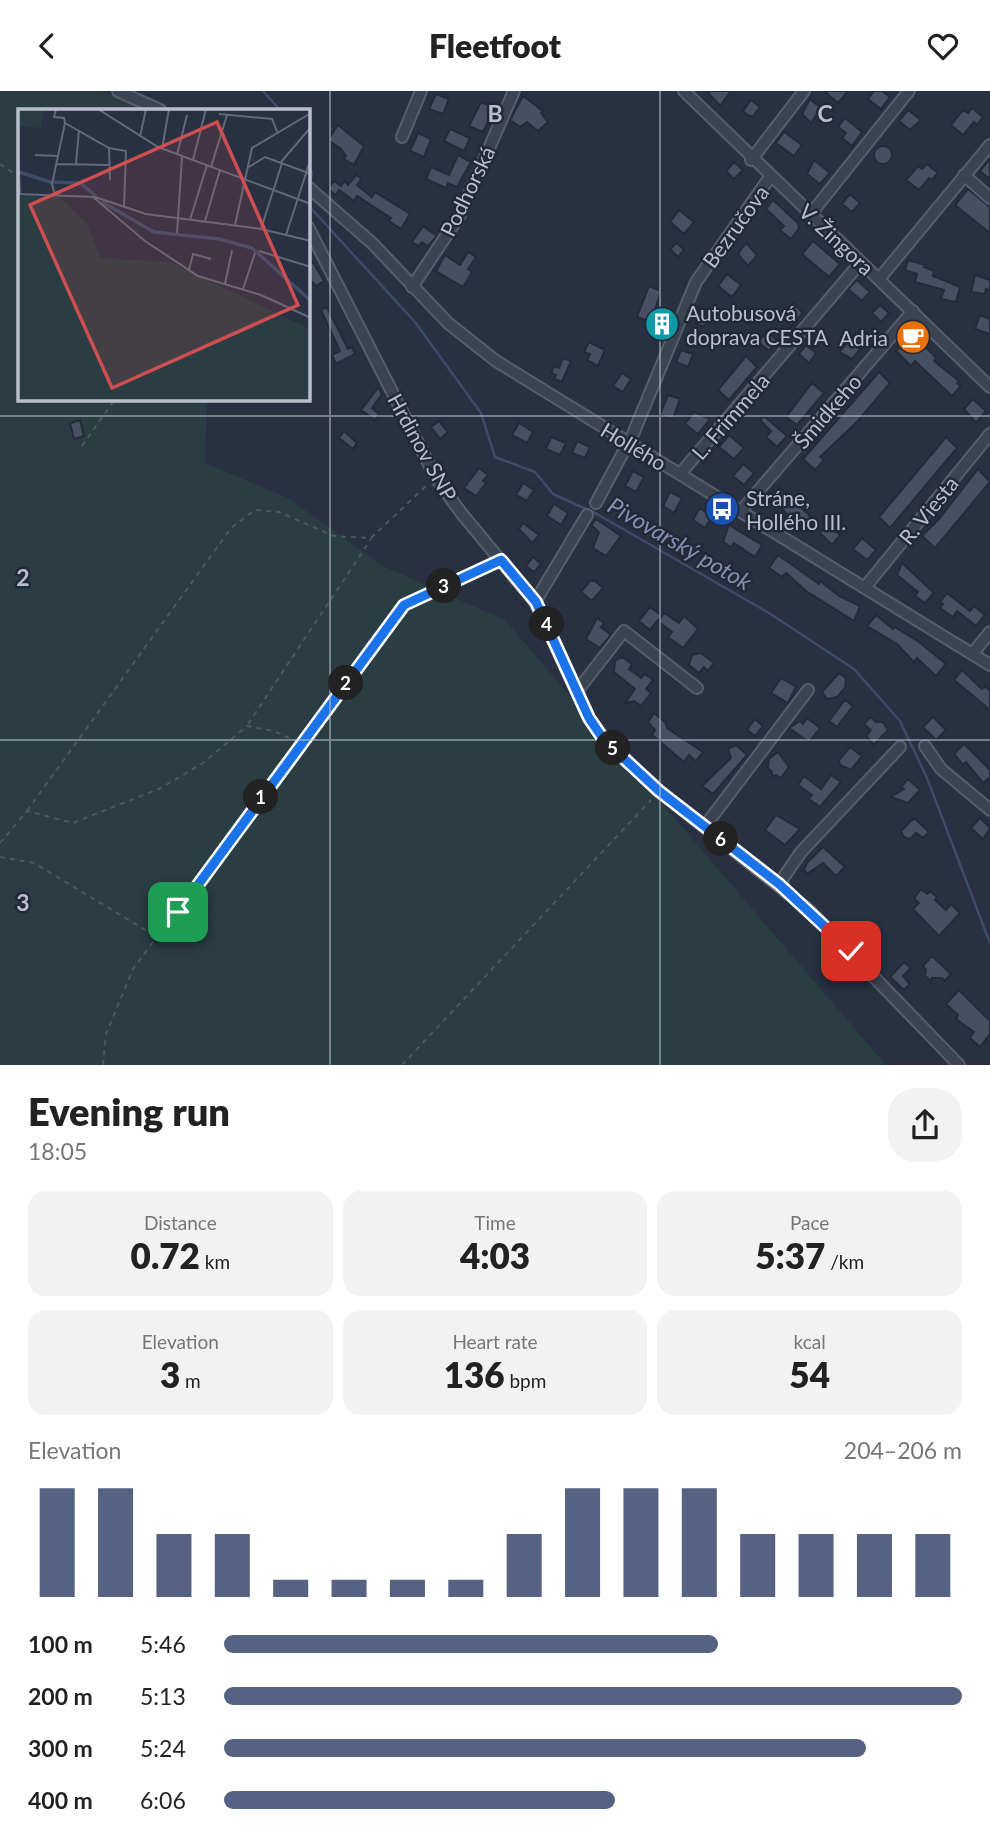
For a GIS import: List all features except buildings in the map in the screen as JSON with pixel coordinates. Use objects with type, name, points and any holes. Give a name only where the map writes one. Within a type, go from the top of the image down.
[{"type":"street","points":[[118,91],[130,94],[158,109]]},
{"type":"street","points":[[402,137],[421,91]]},
{"type":"street","name":"Podhorská","points":[[412,287],[460,215],[514,91]]},
{"type":"street","name":"V. Žingora","points":[[684,91],[751,160],[990,387]]},
{"type":"street","points":[[694,102],[702,91]]},
{"type":"street","points":[[751,160],[804,91]]},
{"type":"street","points":[[810,215],[909,91]]},
{"type":"street","points":[[879,279],[990,145]]},
{"type":"street","points":[[964,175],[990,198]]},
{"type":"street","name":"Bezručova","points":[[596,503],[629,442],[696,282],[770,177]]},
{"type":"street","name":"Hollého","points":[[311,189],[373,244],[447,323],[496,361],[866,586],[990,665]]},
{"type":"street","name":"Hrdinov SNP","points":[[310,231],[436,478],[462,514],[536,602],[589,718],[604,740],[659,791],[779,884],[845,945],[959,1065]]},
{"type":"street","name":"L. Frimmela","points":[[680,474],[861,262]]},
{"type":"street","name":"Šmidkeho","points":[[741,510],[913,311]]},
{"type":"street","name":"R. Viesta","points":[[866,586],[990,433]]},
{"type":"street","points":[[536,602],[587,515]]},
{"type":"street","points":[[577,691],[624,631],[697,688]]},
{"type":"street","points":[[973,653],[990,632]]},
{"type":"street","points":[[705,826],[807,690]]},
{"type":"street","points":[[925,746],[941,769],[990,810]]},
{"type":"street","points":[[779,884],[801,852],[900,747]]},
{"type":"path","points":[[0,164],[18,176]]},
{"type":"path","points":[[82,446],[114,401]]},
{"type":"path","points":[[27,811],[73,823],[160,788],[203,763],[247,726],[371,538],[436,478]]},
{"type":"path","points":[[0,843],[27,811],[231,529],[255,510],[279,512],[334,536],[371,538]]},
{"type":"path","points":[[103,1065],[106,1034],[133,969],[404,605],[501,560]]},
{"type":"path","points":[[247,726],[274,731],[301,743]]},
{"type":"path","points":[[402,1065],[659,791]]},
{"type":"path","points":[[0,857],[34,863],[158,937]]},
{"type":"shaded area","points":[[0,91],[103,91],[140,109],[18,109],[18,401],[207,401],[205,463],[288,498],[383,566],[505,620],[886,1065],[0,1065]]},
{"type":"waterway","name":"Pivovarský potok","points":[[263,91],[279,109]]},
{"type":"waterway","name":"Pivovarský potok","points":[[310,168],[310,184]]},
{"type":"waterway","name":"Pivovarský potok","points":[[310,207],[415,322],[481,413],[495,457],[535,472],[553,494],[597,514],[769,613],[854,669],[900,721],[927,778],[990,943]]},
{"type":"place","name":"Autobusová doprava CESTA","points":[[662,324]]},
{"type":"place","name":"Adria","points":[[913,337]]},
{"type":"place","name":"Stráne, Hollého III.","points":[[722,509]]},
{"type":"route","points":[[178,912],[404,605],[501,560],[536,602],[589,718],[604,740],[659,791],[779,884],[851,951]]}]
